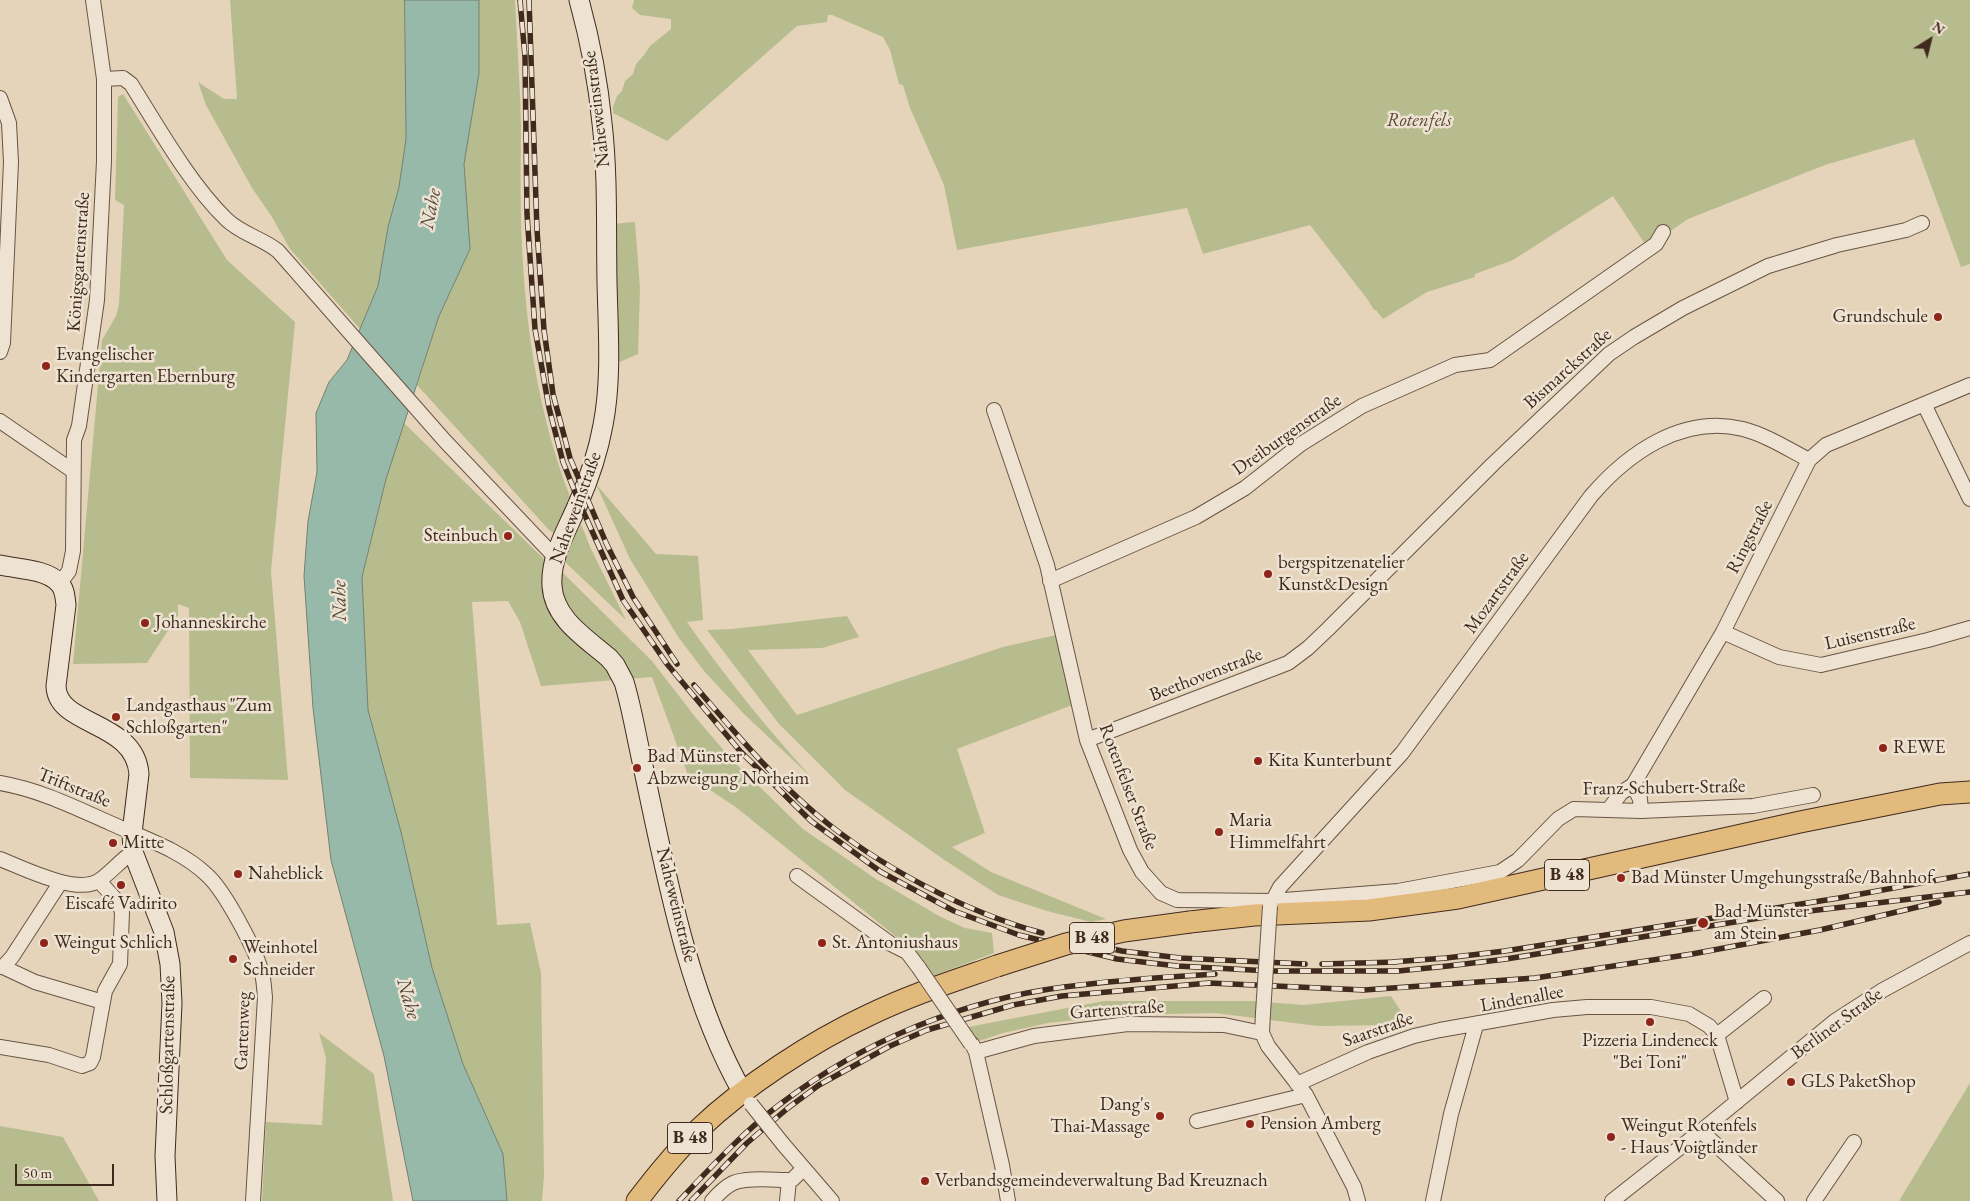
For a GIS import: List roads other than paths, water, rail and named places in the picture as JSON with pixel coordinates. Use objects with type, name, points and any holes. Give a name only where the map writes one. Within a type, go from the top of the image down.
[{"type":"main road","name":"Naheweinstraße","points":[[580,0],[593,60],[602,124],[605,179],[607,386],[604,423],[596,458],[556,557],[552,575],[552,587],[558,609],[571,625],[615,665],[624,682],[664,862],[690,964],[722,1052],[747,1098]]},
{"type":"main road","points":[[0,566],[40,573],[60,584]]},
{"type":"main road","name":"Schloßgartenstraße","points":[[60,584],[65,593],[66,605],[56,695],[66,707],[118,738],[133,751],[137,758],[139,774],[132,833],[133,852],[164,932],[170,964],[172,1002],[165,1156],[167,1201]]},
{"type":"main road","name":"B 48","points":[[1940,794],[1970,779]]},
{"type":"main road","name":"B 48","points":[[637,1201],[679,1149],[726,1104],[747,1098],[825,1039],[869,1014],[914,996],[997,966],[1066,944],[1124,931],[1190,922],[1254,915],[1369,910],[1458,898],[1800,822],[1940,794],[1970,792]]},
{"type":"street","name":"Königsgartenstraße","points":[[60,584],[69,572],[73,551],[74,440],[79,426],[100,268],[104,161],[104,79],[93,0]]},
{"type":"street","points":[[104,79],[123,78],[132,84],[205,195],[221,213],[237,228],[271,245],[445,441],[556,557]]},
{"type":"street","points":[[0,98],[9,123],[11,144],[10,196],[4,251],[3,343],[0,352]]},
{"type":"street","name":"Bismarckstraße","points":[[1328,629],[1501,457],[1609,354],[1683,308],[1768,266],[1837,245],[1906,230],[1922,223]]},
{"type":"street","name":"Dreiburgenstraße","points":[[1050,580],[1196,516],[1244,488],[1301,444],[1362,406],[1455,365],[1490,360],[1656,244],[1663,232]]},
{"type":"street","name":"Ringstraße","points":[[1608,809],[1622,793],[1633,785],[1723,632],[1809,460],[1826,445],[1970,385]]},
{"type":"street","points":[[1924,404],[1970,499]]},
{"type":"street","name":"Rotenfelser Straße","points":[[994,410],[1047,565],[1087,740],[1130,850],[1142,872],[1161,893],[1177,900],[1271,904]]},
{"type":"street","points":[[0,421],[73,471]]},
{"type":"street","name":"Mozartstraße","points":[[1271,904],[1280,887],[1402,752],[1591,496],[1609,474],[1627,459],[1647,447],[1689,429],[1704,425],[1727,426],[1745,430],[1809,460]]},
{"type":"street","name":"Luisenstraße","points":[[1723,632],[1779,657],[1821,666],[1970,628]]},
{"type":"street","name":"Beethovenstraße","points":[[1087,740],[1288,662],[1308,648],[1328,629]]},
{"type":"street","name":"Triftstraße","points":[[0,783],[64,801],[132,833]]},
{"type":"street","points":[[1633,785],[1640,799],[1641,811]]},
{"type":"street","name":"Franz-Schubert-Straße","points":[[1271,904],[1398,891],[1500,872],[1518,860],[1558,818],[1574,809],[1641,811],[1753,806],[1813,795]]},
{"type":"street","name":"Gartenweg","points":[[132,833],[182,856],[208,875],[223,895],[244,932],[262,973],[266,996],[253,1201]]},
{"type":"street","points":[[0,859],[60,883],[90,884],[99,881],[124,857],[133,852]]},
{"type":"street","points":[[797,876],[891,944],[907,952],[974,1048],[1002,1165],[1008,1201]]},
{"type":"street","points":[[0,1047],[48,1055],[82,1066],[90,1063],[93,1056],[105,991],[120,964],[122,912],[118,902],[99,881]]},
{"type":"street","points":[[60,883],[12,957],[2,967],[35,982],[102,1002]]},
{"type":"street","points":[[1271,904],[1262,1033],[1268,1046],[1306,1095],[1354,1186],[1358,1201]]},
{"type":"street","name":"Berliner Straße","points":[[1612,1201],[1702,1131],[1821,1032],[1861,1002],[1970,943]]},
{"type":"street","points":[[1737,1102],[1717,1035],[1764,998]]},
{"type":"street","name":"Lindenallee","points":[[1433,1201],[1451,1114],[1476,1025],[1552,1010],[1651,1007],[1689,1014],[1709,1026],[1717,1035]]},
{"type":"street","name":"Gartenstraße","points":[[974,1048],[1034,1036],[1128,1024],[1224,1025],[1262,1033]]},
{"type":"street","name":"Saarstraße","points":[[1297,1084],[1368,1052],[1414,1036],[1476,1025]]},
{"type":"street","points":[[1197,1121],[1306,1095]]},
{"type":"street","points":[[747,1098],[802,1169],[832,1201]]},
{"type":"street","points":[[1702,1131],[1777,1201]]},
{"type":"street","points":[[1814,1201],[1854,1142]]},
{"type":"street","points":[[712,1201],[724,1188],[734,1182],[742,1180],[789,1180],[802,1169]]},
{"type":"street","points":[[786,1201],[789,1180]]},
{"type":"water","name":"Nahe","points":[[405,0],[479,0],[479,73],[464,164],[470,249],[439,316],[386,479],[362,577],[368,710],[401,832],[432,968],[463,1064],[503,1154],[507,1201],[413,1201],[384,1056],[331,860],[313,708],[304,576],[308,521],[317,472],[316,413],[329,382],[347,360],[378,286],[388,227],[399,187],[406,139]]},
{"type":"railway","points":[[520,0],[525,57],[527,214],[535,329],[549,408],[563,462],[579,502],[623,600],[667,664],[740,751],[811,821],[881,872],[954,911],[1019,935],[1117,959],[1177,966],[1270,971],[1398,971],[1448,966],[1506,959],[1784,914],[1970,892]]},
{"type":"railway","points":[[529,0],[537,230],[544,330],[553,394],[570,458],[607,545],[633,597],[677,664]]},
{"type":"railway","points":[[694,685],[783,784],[840,833],[894,869],[953,900],[983,913],[1042,933]]},
{"type":"railway","points":[[1392,962],[1505,951],[1839,898],[1970,874]]},
{"type":"railway","points":[[691,1201],[747,1143],[788,1108],[819,1085],[890,1046],[927,1030],[1013,1005],[1062,996],[1209,983],[1364,990],[1535,978],[1692,954],[1820,930],[1939,902]]},
{"type":"railway","points":[[1062,938],[1122,951],[1180,958],[1305,964]]},
{"type":"railway","points":[[1322,964],[1397,962]]},
{"type":"railway","points":[[679,1201],[742,1136],[783,1102],[847,1060],[916,1026],[952,1013],[1026,993],[1102,982],[1215,974]]},
{"type":"place","name":"Grundschule","points":[[1938,317]]},
{"type":"place","name":"Evangelischer Kindergarten Ebernburg","points":[[46,366]]},
{"type":"place","name":"Steinbuch","points":[[508,536]]},
{"type":"place","name":"bergspitzenatelier Kunst&Design","points":[[1268,574]]},
{"type":"place","name":"Johanneskirche","points":[[145,623]]},
{"type":"place","name":"Landgasthaus \"Zum Schloßgarten\"","points":[[116,717]]},
{"type":"place","name":"REWE","points":[[1883,748]]},
{"type":"place","name":"Kita Kunterbunt","points":[[1258,761]]},
{"type":"place","name":"Bad Münster Abzweigung Norheim","points":[[637,768]]},
{"type":"place","name":"Maria Himmelfahrt","points":[[1219,832]]},
{"type":"place","name":"Mitte","points":[[113,843]]},
{"type":"place","name":"Naheblick","points":[[238,874]]},
{"type":"place","name":"Bad Münster Umgehungsstraße/Bahnhof","points":[[1621,878]]},
{"type":"place","name":"Eiscafé Vadirito","points":[[121,885]]},
{"type":"place","name":"Bad Münster am Stein","points":[[1703,923]]},
{"type":"place","name":"Weingut Schlich","points":[[44,943]]},
{"type":"place","name":"St. Antoniushaus","points":[[822,943]]},
{"type":"place","name":"Weinhotel Schneider","points":[[233,959]]},
{"type":"place","name":"Pizzeria Lindeneck \"Bei Toni\"","points":[[1650,1022]]},
{"type":"place","name":"GLS PaketShop","points":[[1791,1082]]},
{"type":"place","name":"Dang's Thai-Massage","points":[[1160,1116]]},
{"type":"place","name":"Pension Amberg","points":[[1250,1124]]},
{"type":"place","name":"Weingut Rotenfels - Haus Voigtländer","points":[[1611,1137]]},
{"type":"place","name":"Verbandsgemeindeverwaltung Bad Kreuznach","points":[[925,1181]]},
{"type":"park label","name":"Rotenfels","points":[[1419,121]]}]
